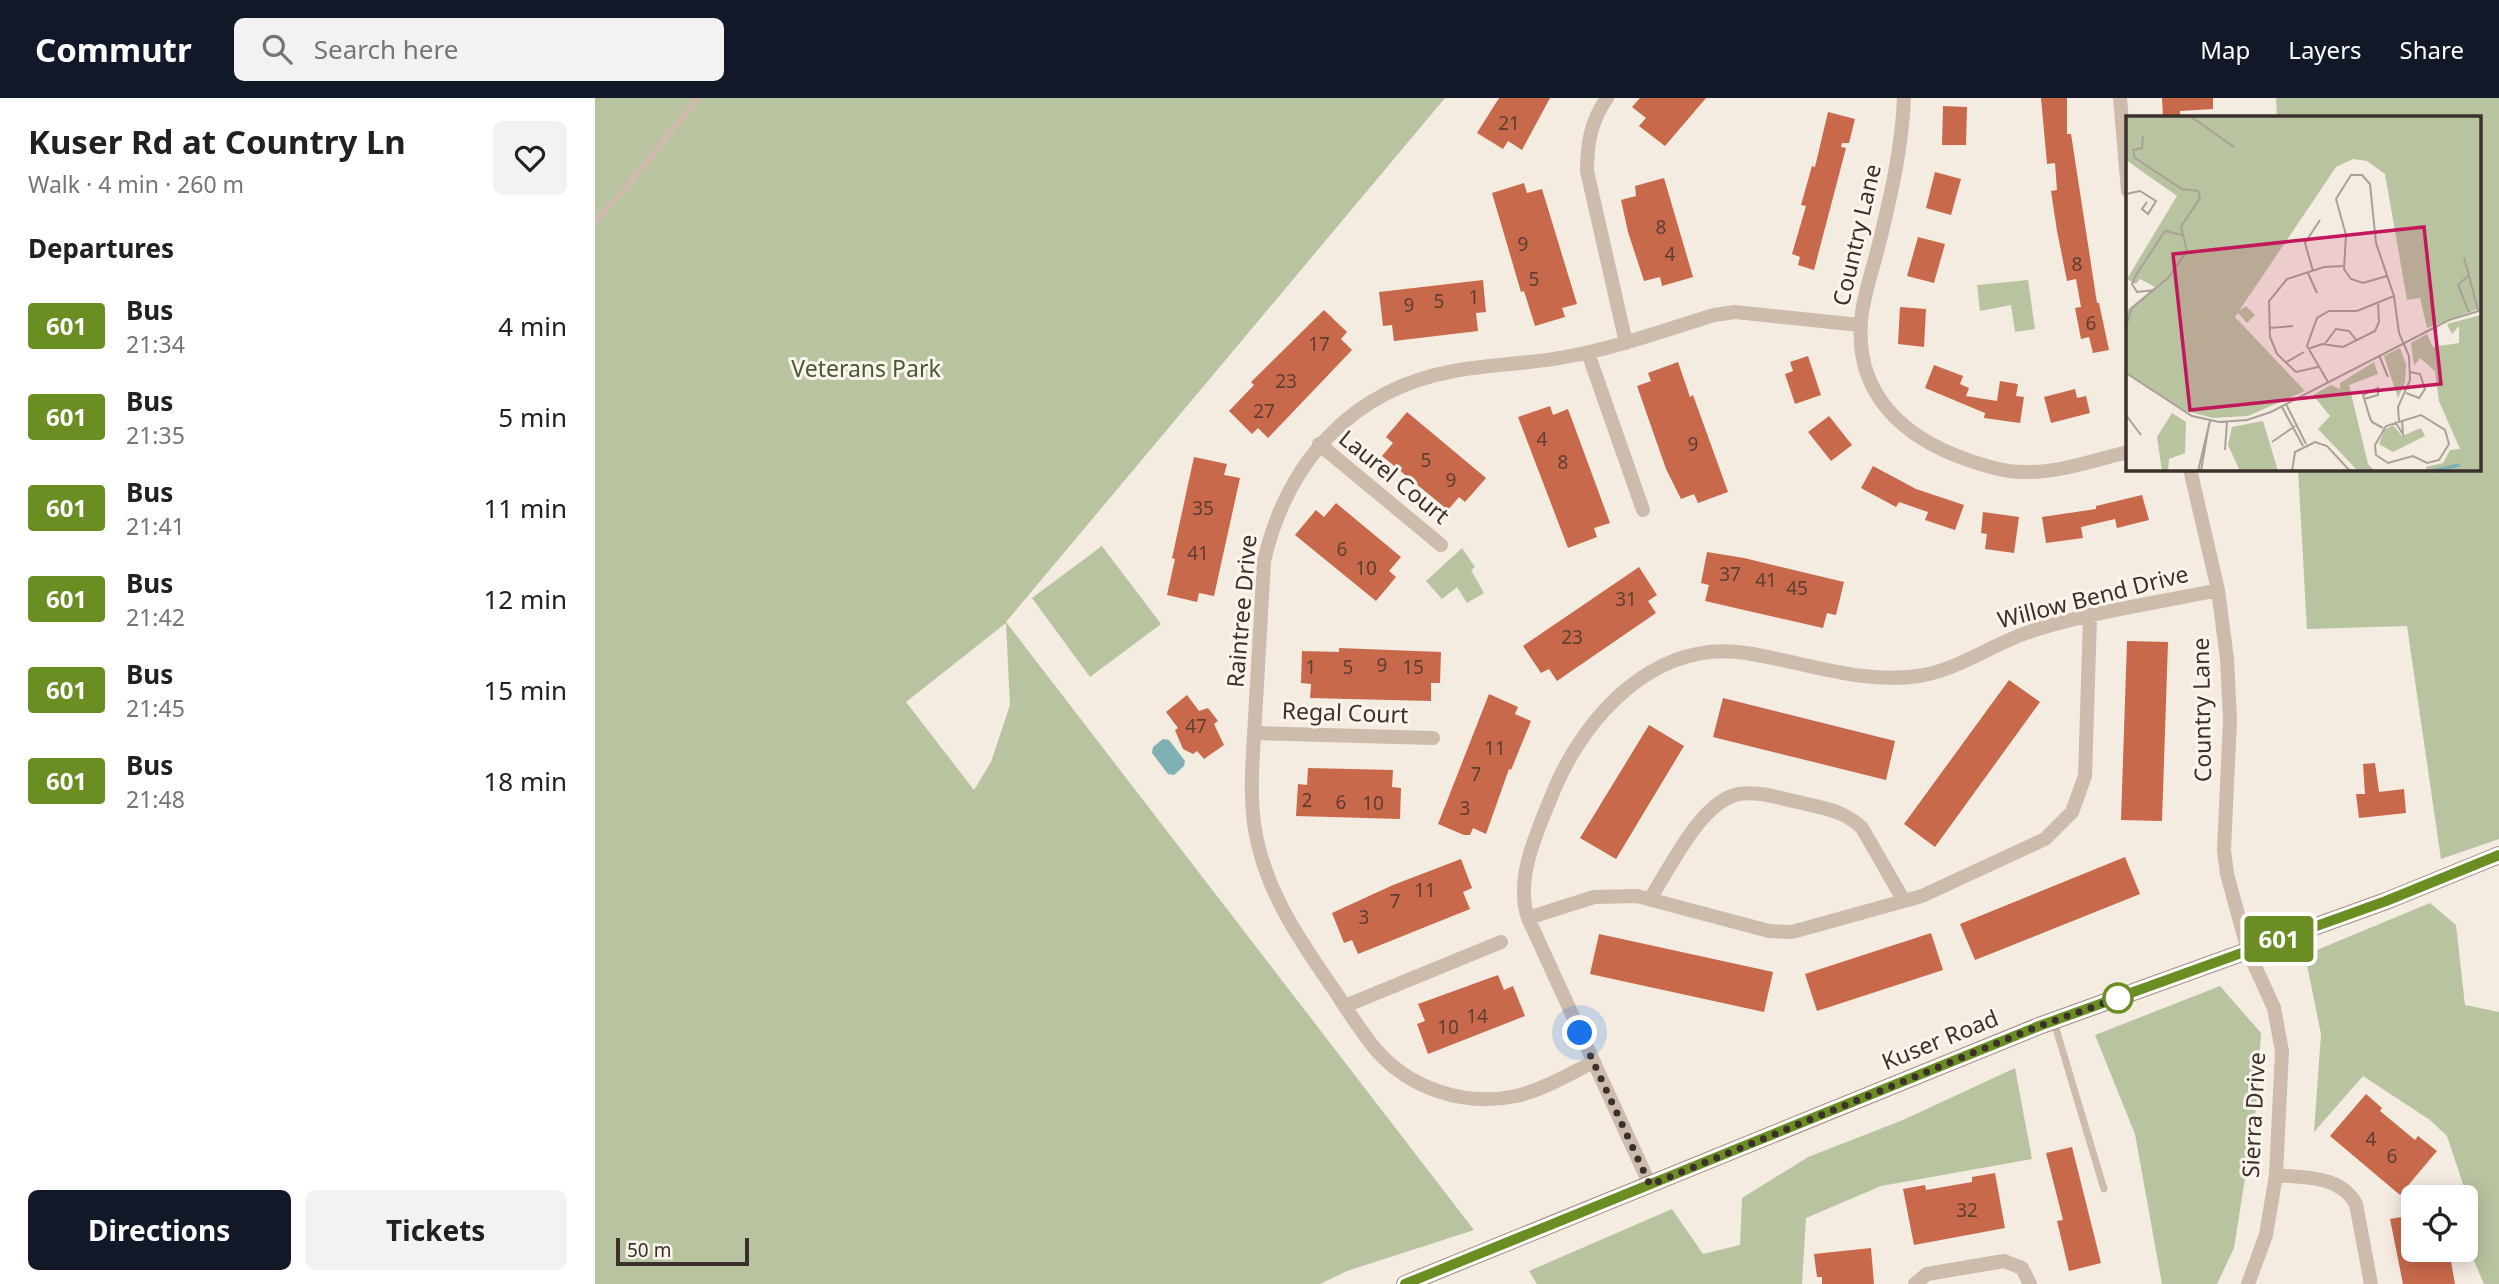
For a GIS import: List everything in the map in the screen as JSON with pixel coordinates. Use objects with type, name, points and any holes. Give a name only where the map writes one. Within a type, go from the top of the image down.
[{"type":"street","points":[[1607,98],[1592,125],[1587,149],[1587,171],[1626,342]]},
{"type":"street","name":"Country Lane","points":[[1905,98],[1895,181],[1860,325],[1861,351],[1867,374],[1879,399],[1907,431],[1938,450],[1996,469],[2022,473],[2049,471],[2126,452]]},
{"type":"street","points":[[2120,98],[2126,168]]},
{"type":"street","name":"Raintree Drive","points":[[1594,1062],[1517,1096],[1465,1098],[1419,1084],[1396,1069],[1376,1050],[1293,931],[1270,880],[1255,833],[1252,801],[1267,549],[1272,525],[1319,444],[1371,402],[1427,377],[1588,353],[1714,315],[1735,312],[1860,325]]},
{"type":"street","points":[[1588,353],[1643,510]]},
{"type":"street","name":"Laurel Court","points":[[1319,444],[1441,545]]},
{"type":"street","name":"Country Lane","points":[[2190,471],[2218,590],[2227,659],[2229,720],[2224,850],[2227,874],[2248,951]]},
{"type":"street","name":"Willow Bend Drive","points":[[1650,1185],[1528,918],[1523,896],[1538,830],[1556,786],[1579,745],[1603,712],[1641,676],[1680,659],[1719,652],[1743,653],[1869,678],[1898,679],[1927,674],[1954,665],[2030,632],[2218,590]]},
{"type":"street","points":[[1528,918],[1594,897],[1615,895],[1650,899],[1769,931],[1792,932],[1922,896],[2045,839],[2073,812],[2085,776],[2090,618]]},
{"type":"street","name":"Regal Court","points":[[1255,733],[1433,738]]},
{"type":"street","points":[[1650,899],[1706,813],[1720,801],[1737,794],[1753,793],[1841,812],[1854,819],[1862,828],[1904,901]]},
{"type":"street","name":"Kuser Road","points":[[1405,1284],[2054,1021],[2248,951],[2499,855]]},
{"type":"street","points":[[1345,1006],[1501,942]]},
{"type":"street","name":"Sierra Drive","points":[[2248,951],[2274,1008],[2282,1051],[2276,1175],[2266,1235],[2248,1284]]},
{"type":"street","points":[[2276,1175],[2327,1181],[2340,1185],[2350,1193],[2356,1204],[2371,1284]]},
{"type":"street","points":[[1915,1284],[1927,1274],[2004,1261],[2022,1268],[2030,1284]]},
{"type":"lane","points":[[595,221],[620,195],[698,98]]},
{"type":"lane","points":[[2054,1021],[2104,1189]]},
{"type":"green space","name":"Veterans Park","points":[[595,98],[1445,98],[1006,622],[1474,1230],[1347,1271],[1320,1284],[595,1284]],"holes":[[[1006,623],[1010,705],[991,762],[974,790],[906,702]]]},
{"type":"green space","points":[[2276,98],[2499,98],[2499,839],[2441,859],[2407,626],[2307,629],[2298,471],[2481,471],[2481,116],[2277,116]]},
{"type":"green space","points":[[2028,280],[2035,329],[2015,332],[2011,305],[1980,311],[1977,285]]},
{"type":"green space","points":[[1102,546],[1161,624],[1090,677],[1032,598]]},
{"type":"green space","points":[[1462,548],[1475,567],[1471,570],[1484,593],[1467,603],[1457,587],[1442,599],[1426,581]]},
{"type":"green space","points":[[2430,903],[2456,925],[2465,1005],[2499,1012],[2499,1284],[2484,1284],[2474,1262],[2478,1262],[2478,1185],[2463,1185],[2447,1136],[2430,1120],[2363,1076],[2314,1132],[2321,1034],[2305,955]]},
{"type":"green space","points":[[2220,986],[2261,1033],[2256,1108],[2234,1248],[2217,1284],[2162,1284],[2135,1134],[2095,1035]]},
{"type":"green space","points":[[2015,1068],[2032,1159],[1881,1186],[1806,1218],[1802,1284],[1537,1284],[1529,1271],[1672,1209],[1703,1254],[1740,1245],[1742,1198],[1808,1157],[1903,1120]]},
{"type":"water","points":[[1163,739],[1169,740],[1185,761],[1184,766],[1174,775],[1168,774],[1152,753],[1153,747]]},
{"type":"building","points":[[1499,98],[1550,98],[1522,150],[1508,141],[1503,149],[1477,133]]},
{"type":"building","points":[[1640,98],[1706,98],[1665,146],[1639,126],[1646,118],[1632,107]]},
{"type":"building","points":[[2041,98],[2067,98],[2067,134],[2071,134],[2097,303],[2109,350],[2093,353],[2089,337],[2081,339],[2075,308],[2081,307],[2076,279],[2067,281],[2057,231],[2051,191],[2057,190],[2055,163],[2047,164]]},
{"type":"building","points":[[2162,98],[2213,98],[2213,109],[2180,111],[2180,116],[2163,116]]},
{"type":"building","points":[[1943,106],[1967,107],[1966,145],[1942,145]]},
{"type":"building","points":[[1828,112],[1855,119],[1849,143],[1842,143],[1841,147],[1846,148],[1814,270],[1798,265],[1800,257],[1792,254],[1806,206],[1801,205],[1812,166],[1815,167]]},
{"type":"building","points":[[1935,172],[1961,179],[1951,215],[1926,208]]},
{"type":"building","points":[[1664,178],[1693,277],[1662,286],[1660,277],[1644,281],[1621,200],[1636,196],[1635,186]]},
{"type":"building","points":[[1524,183],[1527,193],[1542,189],[1577,304],[1562,308],[1565,317],[1535,326],[1524,291],[1521,292],[1492,193]]},
{"type":"building","points":[[1918,237],[1945,244],[1934,283],[1907,276]]},
{"type":"building","points":[[1483,280],[1486,312],[1476,313],[1478,331],[1394,341],[1392,325],[1383,326],[1379,292]]},
{"type":"building","points":[[1900,307],[1926,309],[1924,347],[1898,344]]},
{"type":"building","points":[[1324,310],[1347,332],[1341,339],[1352,350],[1268,438],[1258,428],[1252,434],[1229,411],[1254,385],[1251,382]]},
{"type":"building","points":[[1808,356],[1821,395],[1795,404],[1785,374],[1793,371],[1790,362]]},
{"type":"building","points":[[1678,362],[1690,397],[1693,395],[1728,492],[1698,503],[1694,494],[1681,499],[1666,469],[1637,386],[1651,381],[1648,373]]},
{"type":"building","points":[[1934,365],[1963,376],[1960,384],[1969,388],[1966,396],[1997,401],[2000,381],[2018,384],[2016,396],[2024,397],[2020,423],[1984,418],[1985,413],[1925,388]]},
{"type":"building","points":[[2075,389],[2077,398],[2086,396],[2090,413],[2051,423],[2044,397]]},
{"type":"building","points":[[1550,406],[1553,415],[1568,409],[1610,523],[1594,528],[1597,537],[1568,548],[1518,417]]},
{"type":"building","points":[[1407,412],[1486,478],[1465,502],[1459,497],[1448,510],[1382,456],[1393,443],[1386,437]]},
{"type":"building","points":[[1829,416],[1852,445],[1831,461],[1808,432]]},
{"type":"building","points":[[1194,457],[1227,464],[1224,475],[1240,478],[1214,596],[1199,593],[1197,602],[1167,595],[1175,559],[1172,558]]},
{"type":"building","points":[[1873,466],[1916,489],[1964,505],[1955,530],[1925,520],[1928,512],[1899,502],[1896,507],[1861,488]]},
{"type":"building","points":[[2142,495],[2149,520],[2117,528],[2115,519],[2081,527],[2083,538],[2046,543],[2042,517],[2096,509],[2096,506]]},
{"type":"building","points":[[1336,503],[1401,557],[1389,571],[1396,577],[1376,601],[1295,535],[1316,510],[1324,517]]},
{"type":"building","points":[[1983,512],[2019,517],[2014,553],[1985,549],[1987,534],[1981,533]]},
{"type":"building","points":[[1707,552],[1844,582],[1836,615],[1827,613],[1823,628],[1705,601],[1709,585],[1701,583]]},
{"type":"building","points":[[1639,567],[1657,595],[1648,601],[1656,613],[1557,681],[1549,669],[1541,673],[1523,646]]},
{"type":"building","points":[[2127,641],[2168,642],[2162,821],[2121,820]]},
{"type":"building","points":[[1339,648],[1441,652],[1440,683],[1431,683],[1431,701],[1310,698],[1311,684],[1301,683],[1302,651],[1339,652]]},
{"type":"building","points":[[2009,680],[2040,702],[1935,847],[1904,824]]},
{"type":"building","points":[[1489,694],[1518,707],[1515,714],[1531,721],[1511,770],[1509,769],[1486,834],[1473,828],[1470,835],[1464,835],[1438,824]]},
{"type":"building","points":[[1187,695],[1199,711],[1208,708],[1218,721],[1214,724],[1224,745],[1204,759],[1197,751],[1193,754],[1183,749],[1175,730],[1178,728],[1166,712]]},
{"type":"building","points":[[1723,698],[1895,741],[1886,780],[1713,737]]},
{"type":"building","points":[[1649,725],[1684,746],[1616,859],[1580,838]]},
{"type":"building","points":[[2375,763],[2379,792],[2404,789],[2406,813],[2359,818],[2356,794],[2365,794],[2363,764]]},
{"type":"building","points":[[1308,768],[1393,770],[1392,787],[1401,788],[1400,819],[1296,816],[1298,784],[1307,785]]},
{"type":"building","points":[[2125,857],[2140,894],[1975,960],[1960,924]]},
{"type":"building","points":[[1461,859],[1472,888],[1463,892],[1470,909],[1358,954],[1352,940],[1344,943],[1332,913],[1393,885]]},
{"type":"building","points":[[1931,933],[1943,970],[1817,1011],[1805,974]]},
{"type":"building","points":[[1599,934],[1773,972],[1764,1012],[1590,974]]},
{"type":"building","points":[[1498,975],[1504,990],[1513,986],[1525,1016],[1428,1054],[1417,1024],[1425,1021],[1418,1004]]},
{"type":"building","points":[[2366,1094],[2382,1108],[2380,1111],[2415,1140],[2418,1136],[2437,1151],[2408,1185],[2401,1185],[2400,1195],[2330,1136]]},
{"type":"building","points":[[2072,1147],[2101,1263],[2069,1271],[2057,1221],[2063,1220],[2046,1153]]},
{"type":"building","points":[[1995,1173],[2005,1228],[1914,1245],[1903,1189],[1925,1185],[1926,1190],[1972,1182],[1972,1177]]},
{"type":"building","points":[[2401,1217],[2401,1262],[2451,1262],[2455,1284],[2403,1284],[2390,1219]]},
{"type":"building","points":[[1871,1248],[1874,1284],[1822,1284],[1822,1277],[1817,1277],[1814,1254]]},
{"type":"bus line","name":"601","points":[[1405,1284],[2039,1026],[2386,901],[2499,855]]},
{"type":"route","points":[[1580,1033],[1650,1185],[2039,1026],[2127,995],[2118,998]]}]
